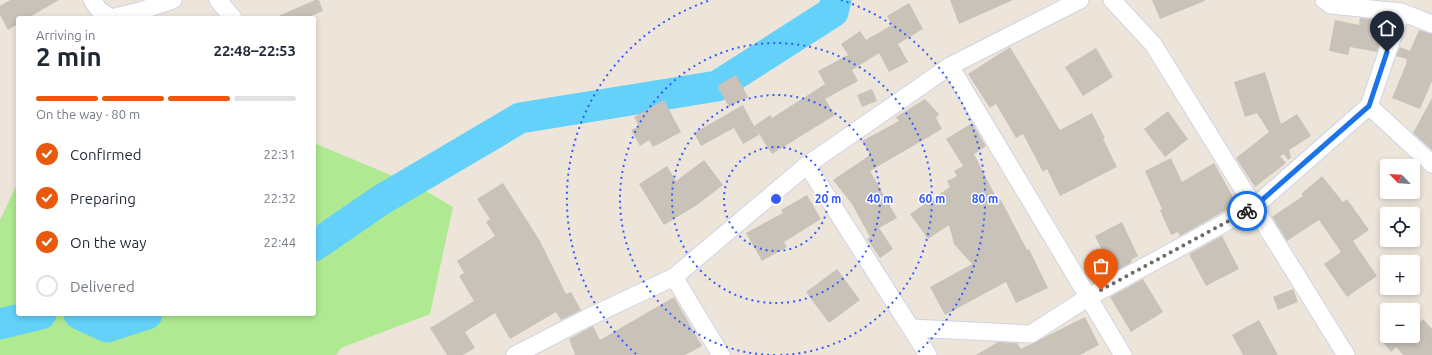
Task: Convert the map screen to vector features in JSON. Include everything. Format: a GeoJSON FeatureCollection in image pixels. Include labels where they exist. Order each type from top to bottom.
{"type":"FeatureCollection","features":[{"type":"Feature","properties":{"kind":"street"},"geometry":{"type":"LineString","coordinates":[[92,0],[99,10],[108,16]]}},
{"type":"Feature","properties":{"kind":"street"},"geometry":{"type":"LineString","coordinates":[[121,16],[140,12],[173,0]]}},
{"type":"Feature","properties":{"kind":"street"},"geometry":{"type":"LineString","coordinates":[[218,0],[231,16]]}},
{"type":"Feature","properties":{"kind":"street"},"geometry":{"type":"LineString","coordinates":[[517,354],[674,277],[807,165],[950,66],[1080,0]]}},
{"type":"Feature","properties":{"kind":"street"},"geometry":{"type":"LineString","coordinates":[[1112,0],[1153,44],[1346,355]]}},
{"type":"Feature","properties":{"kind":"street"},"geometry":{"type":"LineString","coordinates":[[1324,0],[1331,5],[1400,12],[1432,24]]}},
{"type":"Feature","properties":{"kind":"street"},"geometry":{"type":"LineString","coordinates":[[911,328],[1032,334],[1087,298],[1254,207],[1369,106],[1400,12]]}},
{"type":"Feature","properties":{"kind":"street"},"geometry":{"type":"LineString","coordinates":[[950,66],[1122,355]]}},
{"type":"Feature","properties":{"kind":"street"},"geometry":{"type":"LineString","coordinates":[[1369,106],[1432,164]]}},
{"type":"Feature","properties":{"kind":"street"},"geometry":{"type":"LineString","coordinates":[[807,165],[928,355]]}},
{"type":"Feature","properties":{"kind":"street"},"geometry":{"type":"LineString","coordinates":[[674,277],[721,355]]}},
{"type":"Feature","properties":{"kind":"green space"},"geometry":{"type":"Polygon","coordinates":[[[316,144],[417,186],[453,207],[430,314],[341,348],[336,355],[0,355],[0,220],[16,186],[16,316],[316,316],[316,144]]]}},
{"type":"Feature","properties":{"kind":"building"},"geometry":{"type":"Polygon","coordinates":[[[10,0],[59,0],[31,16],[16,16],[16,25],[8,30],[0,15],[0,6],[10,0]]]}},
{"type":"Feature","properties":{"kind":"building"},"geometry":{"type":"Polygon","coordinates":[[[315,0],[319,0],[323,11],[312,16],[279,16],[315,0]]]}},
{"type":"Feature","properties":{"kind":"building"},"geometry":{"type":"Polygon","coordinates":[[[950,0],[1013,0],[959,24],[950,0]]]}},
{"type":"Feature","properties":{"kind":"building"},"geometry":{"type":"Polygon","coordinates":[[[1152,0],[1204,0],[1205,1],[1160,19],[1152,0]]]}},
{"type":"Feature","properties":{"kind":"building"},"geometry":{"type":"Polygon","coordinates":[[[909,3],[923,29],[898,44],[908,62],[889,72],[879,53],[852,70],[858,81],[825,99],[835,115],[772,154],[755,128],[759,135],[743,144],[734,128],[701,146],[694,133],[743,105],[754,126],[770,115],[772,118],[825,84],[818,71],[848,55],[841,44],[860,31],[866,40],[892,25],[887,16],[909,3]]]}},
{"type":"Feature","properties":{"kind":"building"},"geometry":{"type":"Polygon","coordinates":[[[1360,18],[1387,21],[1377,52],[1350,47],[1348,55],[1329,51],[1335,20],[1359,25],[1360,18]]]}},
{"type":"Feature","properties":{"kind":"building"},"geometry":{"type":"Polygon","coordinates":[[[1419,30],[1432,34],[1432,81],[1420,109],[1392,98],[1407,62],[1407,59],[1396,56],[1400,47],[1410,51],[1419,30]]]}},
{"type":"Feature","properties":{"kind":"building"},"geometry":{"type":"Polygon","coordinates":[[[1010,47],[1060,130],[1092,113],[1105,138],[1103,139],[1117,167],[1060,196],[1047,169],[1043,172],[1023,134],[1016,138],[996,104],[990,108],[968,74],[1010,47]]]}},
{"type":"Feature","properties":{"kind":"building"},"geometry":{"type":"Polygon","coordinates":[[[1096,48],[1113,77],[1083,96],[1065,67],[1096,48]]]}},
{"type":"Feature","properties":{"kind":"building"},"geometry":{"type":"Polygon","coordinates":[[[1265,72],[1281,124],[1297,114],[1311,136],[1289,150],[1291,158],[1288,160],[1284,154],[1280,156],[1286,163],[1255,187],[1236,158],[1269,132],[1257,113],[1245,117],[1234,82],[1265,72]]]}},
{"type":"Feature","properties":{"kind":"building"},"geometry":{"type":"Polygon","coordinates":[[[736,75],[748,97],[729,107],[717,86],[736,75]]]}},
{"type":"Feature","properties":{"kind":"building"},"geometry":{"type":"Polygon","coordinates":[[[872,89],[877,101],[862,107],[857,95],[872,89]]]}},
{"type":"Feature","properties":{"kind":"building"},"geometry":{"type":"Polygon","coordinates":[[[1432,98],[1432,150],[1413,133],[1432,98]]]}},
{"type":"Feature","properties":{"kind":"building"},"geometry":{"type":"Polygon","coordinates":[[[925,99],[939,114],[936,118],[942,129],[870,171],[897,218],[879,228],[893,249],[880,258],[867,239],[870,237],[852,204],[833,180],[870,155],[862,141],[899,121],[896,117],[925,99]]]}},
{"type":"Feature","properties":{"kind":"building"},"geometry":{"type":"Polygon","coordinates":[[[664,100],[681,132],[653,147],[649,140],[640,146],[631,130],[639,126],[634,117],[664,100]]]}},
{"type":"Feature","properties":{"kind":"building"},"geometry":{"type":"Polygon","coordinates":[[[1168,111],[1188,139],[1165,157],[1144,129],[1168,111]]]}},
{"type":"Feature","properties":{"kind":"building"},"geometry":{"type":"Polygon","coordinates":[[[972,123],[986,146],[974,154],[998,201],[1001,200],[1027,250],[1029,249],[1048,288],[1016,303],[1006,282],[945,315],[930,287],[972,264],[954,244],[949,225],[928,239],[910,214],[950,187],[947,181],[957,176],[954,171],[963,166],[946,139],[972,123]]]}},
{"type":"Feature","properties":{"kind":"building"},"geometry":{"type":"Polygon","coordinates":[[[1171,158],[1182,182],[1214,163],[1237,204],[1180,236],[1178,232],[1171,235],[1160,210],[1162,209],[1145,171],[1171,158]]]}},
{"type":"Feature","properties":{"kind":"building"},"geometry":{"type":"Polygon","coordinates":[[[704,160],[723,185],[697,205],[664,225],[639,184],[667,166],[676,181],[704,160]]]}},
{"type":"Feature","properties":{"kind":"building"},"geometry":{"type":"Polygon","coordinates":[[[1322,176],[1343,202],[1347,199],[1369,230],[1353,241],[1377,276],[1347,297],[1324,264],[1341,252],[1319,220],[1287,241],[1272,217],[1303,196],[1301,194],[1322,176]]]}},
{"type":"Feature","properties":{"kind":"building"},"geometry":{"type":"Polygon","coordinates":[[[503,183],[540,241],[566,294],[571,292],[581,310],[561,320],[556,312],[510,339],[495,313],[465,332],[475,348],[463,355],[447,355],[430,328],[474,301],[459,276],[464,273],[457,261],[495,236],[486,222],[490,219],[477,199],[503,183]]]}},
{"type":"Feature","properties":{"kind":"building"},"geometry":{"type":"Polygon","coordinates":[[[807,195],[821,219],[784,242],[787,247],[762,261],[746,233],[783,213],[781,210],[807,195]]]}},
{"type":"Feature","properties":{"kind":"building"},"geometry":{"type":"Polygon","coordinates":[[[1122,222],[1138,256],[1131,260],[1132,262],[1113,273],[1095,236],[1122,222]]]}},
{"type":"Feature","properties":{"kind":"building"},"geometry":{"type":"Polygon","coordinates":[[[1222,236],[1239,269],[1206,286],[1189,254],[1222,236]]]}},
{"type":"Feature","properties":{"kind":"building"},"geometry":{"type":"Polygon","coordinates":[[[837,269],[860,300],[829,323],[806,292],[837,269]]]}},
{"type":"Feature","properties":{"kind":"building"},"geometry":{"type":"Polygon","coordinates":[[[1143,279],[1163,312],[1131,332],[1110,297],[1143,279]]]}},
{"type":"Feature","properties":{"kind":"building"},"geometry":{"type":"Polygon","coordinates":[[[1293,289],[1298,302],[1278,310],[1273,297],[1293,289]]]}},
{"type":"Feature","properties":{"kind":"building"},"geometry":{"type":"Polygon","coordinates":[[[674,297],[702,346],[685,355],[574,355],[575,354],[569,339],[593,326],[600,340],[674,297]]]}},
{"type":"Feature","properties":{"kind":"building"},"geometry":{"type":"Polygon","coordinates":[[[1085,317],[1099,345],[1080,355],[976,355],[998,342],[1017,343],[1021,349],[1085,317]]]}},
{"type":"Feature","properties":{"kind":"building"},"geometry":{"type":"Polygon","coordinates":[[[1423,319],[1432,329],[1432,355],[1403,355],[1396,347],[1391,352],[1384,343],[1420,343],[1420,322],[1423,319]]]}},
{"type":"Feature","properties":{"kind":"building"},"geometry":{"type":"Polygon","coordinates":[[[1259,320],[1278,355],[1243,355],[1232,335],[1259,320]]]}},
{"type":"Feature","properties":{"kind":"waterway"},"geometry":{"type":"LineString","coordinates":[[316,245],[381,200],[520,118],[717,86],[833,12],[836,0]]}},
{"type":"Feature","properties":{"kind":"waterway"},"geometry":{"type":"LineString","coordinates":[[0,324],[33,316]]}},
{"type":"Feature","properties":{"kind":"waterway"},"geometry":{"type":"LineString","coordinates":[[83,316],[107,327],[141,316]]}},
{"type":"Feature","properties":{"kind":"way so far"},"geometry":{"type":"LineString","coordinates":[[1101,290],[1247,211]]}},
{"type":"Feature","properties":{"kind":"route"},"geometry":{"type":"LineString","coordinates":[[1247,211],[1254,207],[1369,106],[1387,52]]}}]}
